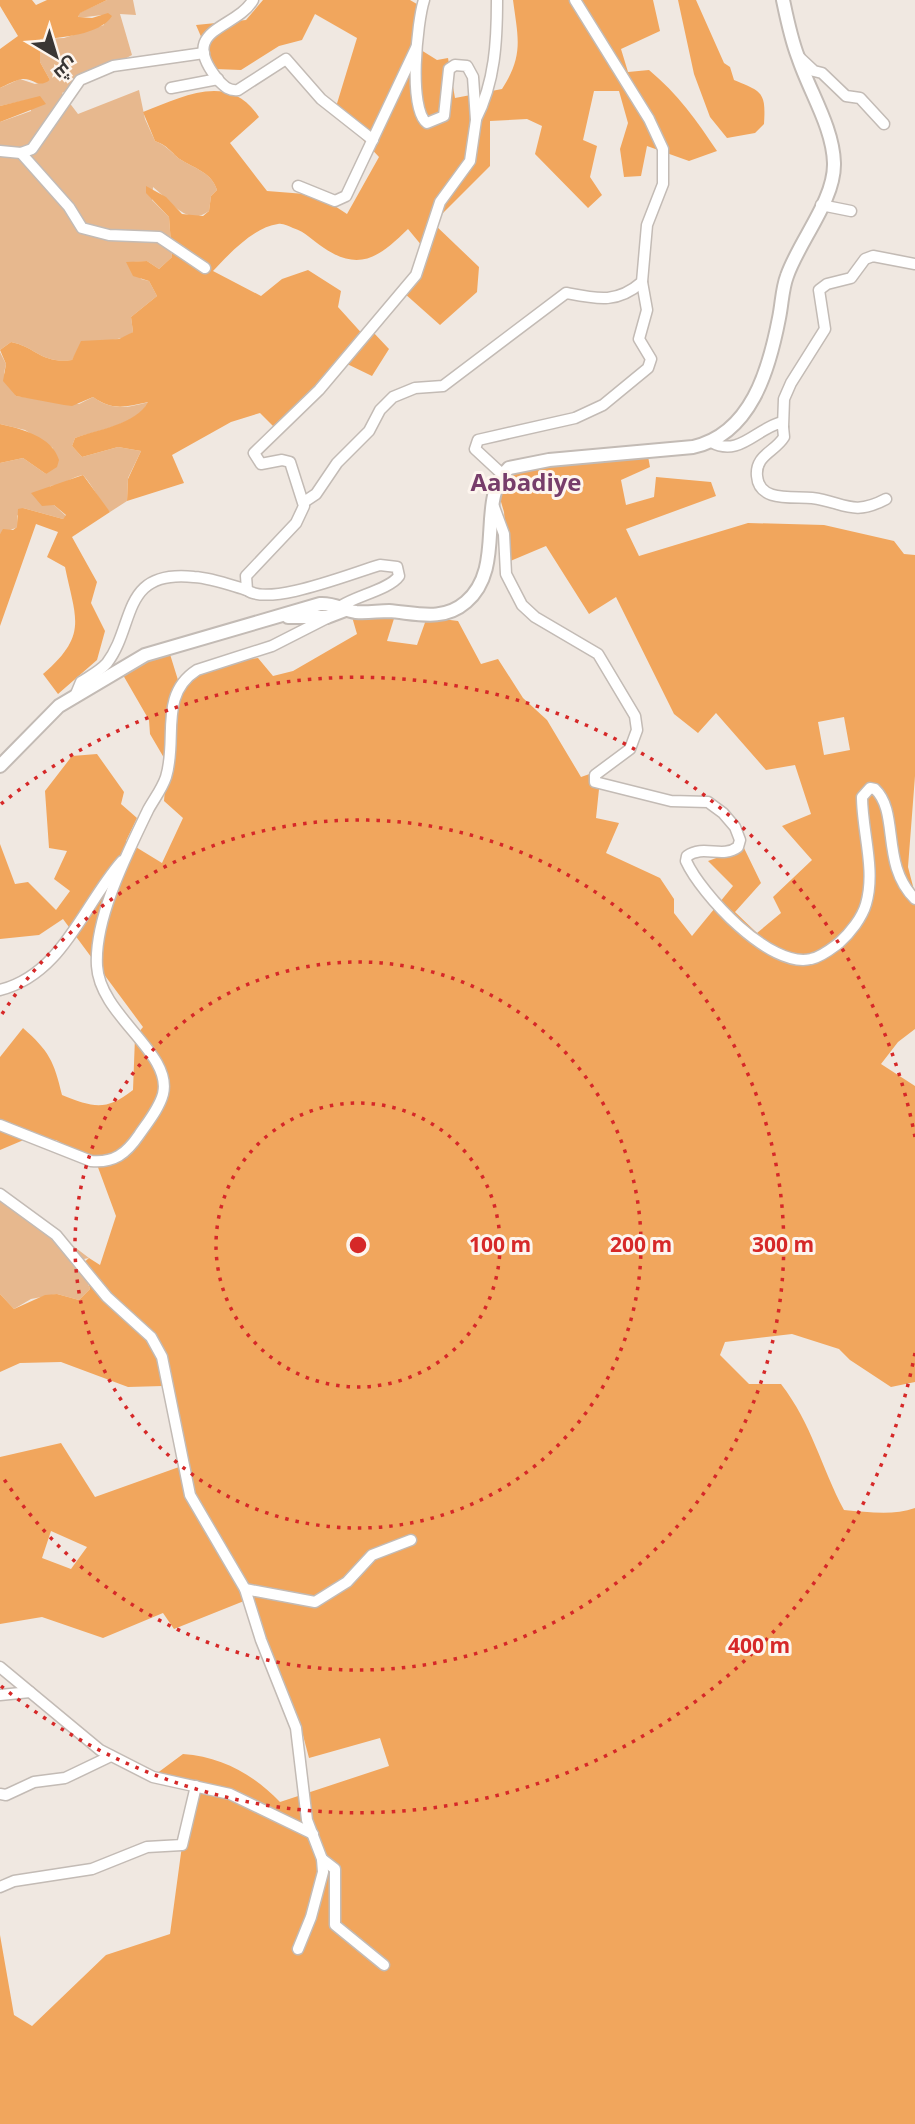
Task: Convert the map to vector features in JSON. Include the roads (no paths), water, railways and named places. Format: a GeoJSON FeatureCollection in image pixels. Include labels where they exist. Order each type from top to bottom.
{"type":"FeatureCollection","features":[{"type":"Feature","properties":{"kind":"main road"},"geometry":{"type":"LineString","coordinates":[[0,766],[33,730],[76,694],[161,648],[281,617],[320,604],[435,615],[452,612],[473,596],[484,573],[495,489],[502,474],[517,465],[693,447],[711,442],[737,424],[760,385],[778,325],[786,277],[832,180],[833,154],[797,55],[783,0]]}},
{"type":"Feature","properties":{"kind":"main road"},"geometry":{"type":"LineString","coordinates":[[281,617],[327,617],[344,607]]}},
{"type":"Feature","properties":{"kind":"street"},"geometry":{"type":"LineString","coordinates":[[253,0],[237,16],[214,28],[206,39],[204,52],[225,88],[238,90],[286,59],[321,99],[373,140]]}},
{"type":"Feature","properties":{"kind":"street"},"geometry":{"type":"LineString","coordinates":[[304,502],[290,462],[282,460],[261,464],[255,458],[255,450],[318,390],[416,275],[440,202],[470,161],[476,120],[471,71],[462,63],[449,69],[444,116],[432,124],[423,120],[418,109],[416,48],[424,0]]}},
{"type":"Feature","properties":{"kind":"street"},"geometry":{"type":"LineString","coordinates":[[476,120],[485,103],[494,63],[497,0]]}},
{"type":"Feature","properties":{"kind":"street"},"geometry":{"type":"LineString","coordinates":[[502,474],[475,449],[478,440],[575,418],[603,405],[648,368],[650,359],[639,339],[647,310],[642,282],[647,225],[663,184],[663,149],[649,118],[575,0]]}},
{"type":"Feature","properties":{"kind":"street"},"geometry":{"type":"LineString","coordinates":[[298,186],[340,200],[350,189],[416,48]]}},
{"type":"Feature","properties":{"kind":"street"},"geometry":{"type":"LineString","coordinates":[[0,151],[21,153],[38,142],[73,86],[80,80],[113,66],[204,52]]}},
{"type":"Feature","properties":{"kind":"street"},"geometry":{"type":"LineString","coordinates":[[797,55],[814,71],[822,73],[846,96],[860,98],[884,124]]}},
{"type":"Feature","properties":{"kind":"street"},"geometry":{"type":"LineString","coordinates":[[171,88],[218,79]]}},
{"type":"Feature","properties":{"kind":"street"},"geometry":{"type":"LineString","coordinates":[[21,153],[69,207],[82,228],[109,235],[159,237],[205,268]]}},
{"type":"Feature","properties":{"kind":"street"},"geometry":{"type":"LineString","coordinates":[[821,205],[851,211]]}},
{"type":"Feature","properties":{"kind":"street"},"geometry":{"type":"LineString","coordinates":[[886,499],[875,505],[853,508],[813,498],[770,495],[761,488],[757,478],[758,466],[763,456],[784,437],[788,391],[825,329],[819,290],[827,284],[850,278],[866,259],[873,256],[915,264]]}},
{"type":"Feature","properties":{"kind":"street"},"geometry":{"type":"LineString","coordinates":[[247,590],[246,576],[296,523],[304,502],[316,494],[337,463],[369,431],[380,410],[393,397],[415,388],[443,386],[566,293],[606,300],[623,296],[642,282]]}},
{"type":"Feature","properties":{"kind":"street"},"geometry":{"type":"LineString","coordinates":[[711,442],[727,449],[757,435],[769,426],[779,424],[783,427]]}},
{"type":"Feature","properties":{"kind":"street"},"geometry":{"type":"LineString","coordinates":[[494,506],[504,534],[506,573],[522,605],[535,617],[598,654],[635,716],[637,730],[630,749],[595,775],[595,782],[671,801],[708,802],[723,813],[738,832],[738,847],[727,853],[697,850],[687,856],[686,861],[697,879],[739,927],[787,958],[810,960],[843,939],[867,902],[869,877],[862,797],[870,788],[875,789],[883,801],[894,866],[915,900]]}},
{"type":"Feature","properties":{"kind":"street"},"geometry":{"type":"LineString","coordinates":[[76,694],[80,682],[106,664],[134,598],[145,587],[162,580],[195,577],[258,595],[280,595],[380,565],[397,566],[399,576],[394,582],[356,596],[344,607]]}},
{"type":"Feature","properties":{"kind":"street"},"geometry":{"type":"LineString","coordinates":[[0,1125],[91,1161],[101,1162],[113,1160],[125,1153],[160,1102],[164,1084],[159,1065],[112,1008],[97,970],[98,943],[127,855],[169,768],[172,704],[181,684],[197,670],[272,646],[327,617]]}},
{"type":"Feature","properties":{"kind":"street"},"geometry":{"type":"LineString","coordinates":[[0,990],[27,978],[59,951],[101,887],[127,855]]}},
{"type":"Feature","properties":{"kind":"street"},"geometry":{"type":"LineString","coordinates":[[0,1194],[56,1235],[107,1297],[157,1345],[166,1373],[190,1495],[245,1589],[261,1640],[296,1728],[307,1820],[322,1859],[323,1872],[311,1917],[298,1949]]}},
{"type":"Feature","properties":{"kind":"street"},"geometry":{"type":"LineString","coordinates":[[245,1589],[315,1602],[347,1582],[372,1555],[411,1540]]}},
{"type":"Feature","properties":{"kind":"street"},"geometry":{"type":"LineString","coordinates":[[0,1667],[100,1751],[153,1777],[230,1794],[313,1835]]}},
{"type":"Feature","properties":{"kind":"street"},"geometry":{"type":"LineString","coordinates":[[0,1695],[30,1692]]}},
{"type":"Feature","properties":{"kind":"street"},"geometry":{"type":"LineString","coordinates":[[0,1794],[6,1795],[34,1782],[65,1778],[111,1756]]}},
{"type":"Feature","properties":{"kind":"street"},"geometry":{"type":"LineString","coordinates":[[0,1887],[14,1881],[92,1869],[147,1847],[182,1845],[196,1786]]}},
{"type":"Feature","properties":{"kind":"street"},"geometry":{"type":"LineString","coordinates":[[322,1859],[335,1869],[335,1925],[384,1965]]}},
{"type":"Feature","properties":{"kind":"district","name":"Aabadiye"},"geometry":{"type":"Point","coordinates":[526,483]}}]}
